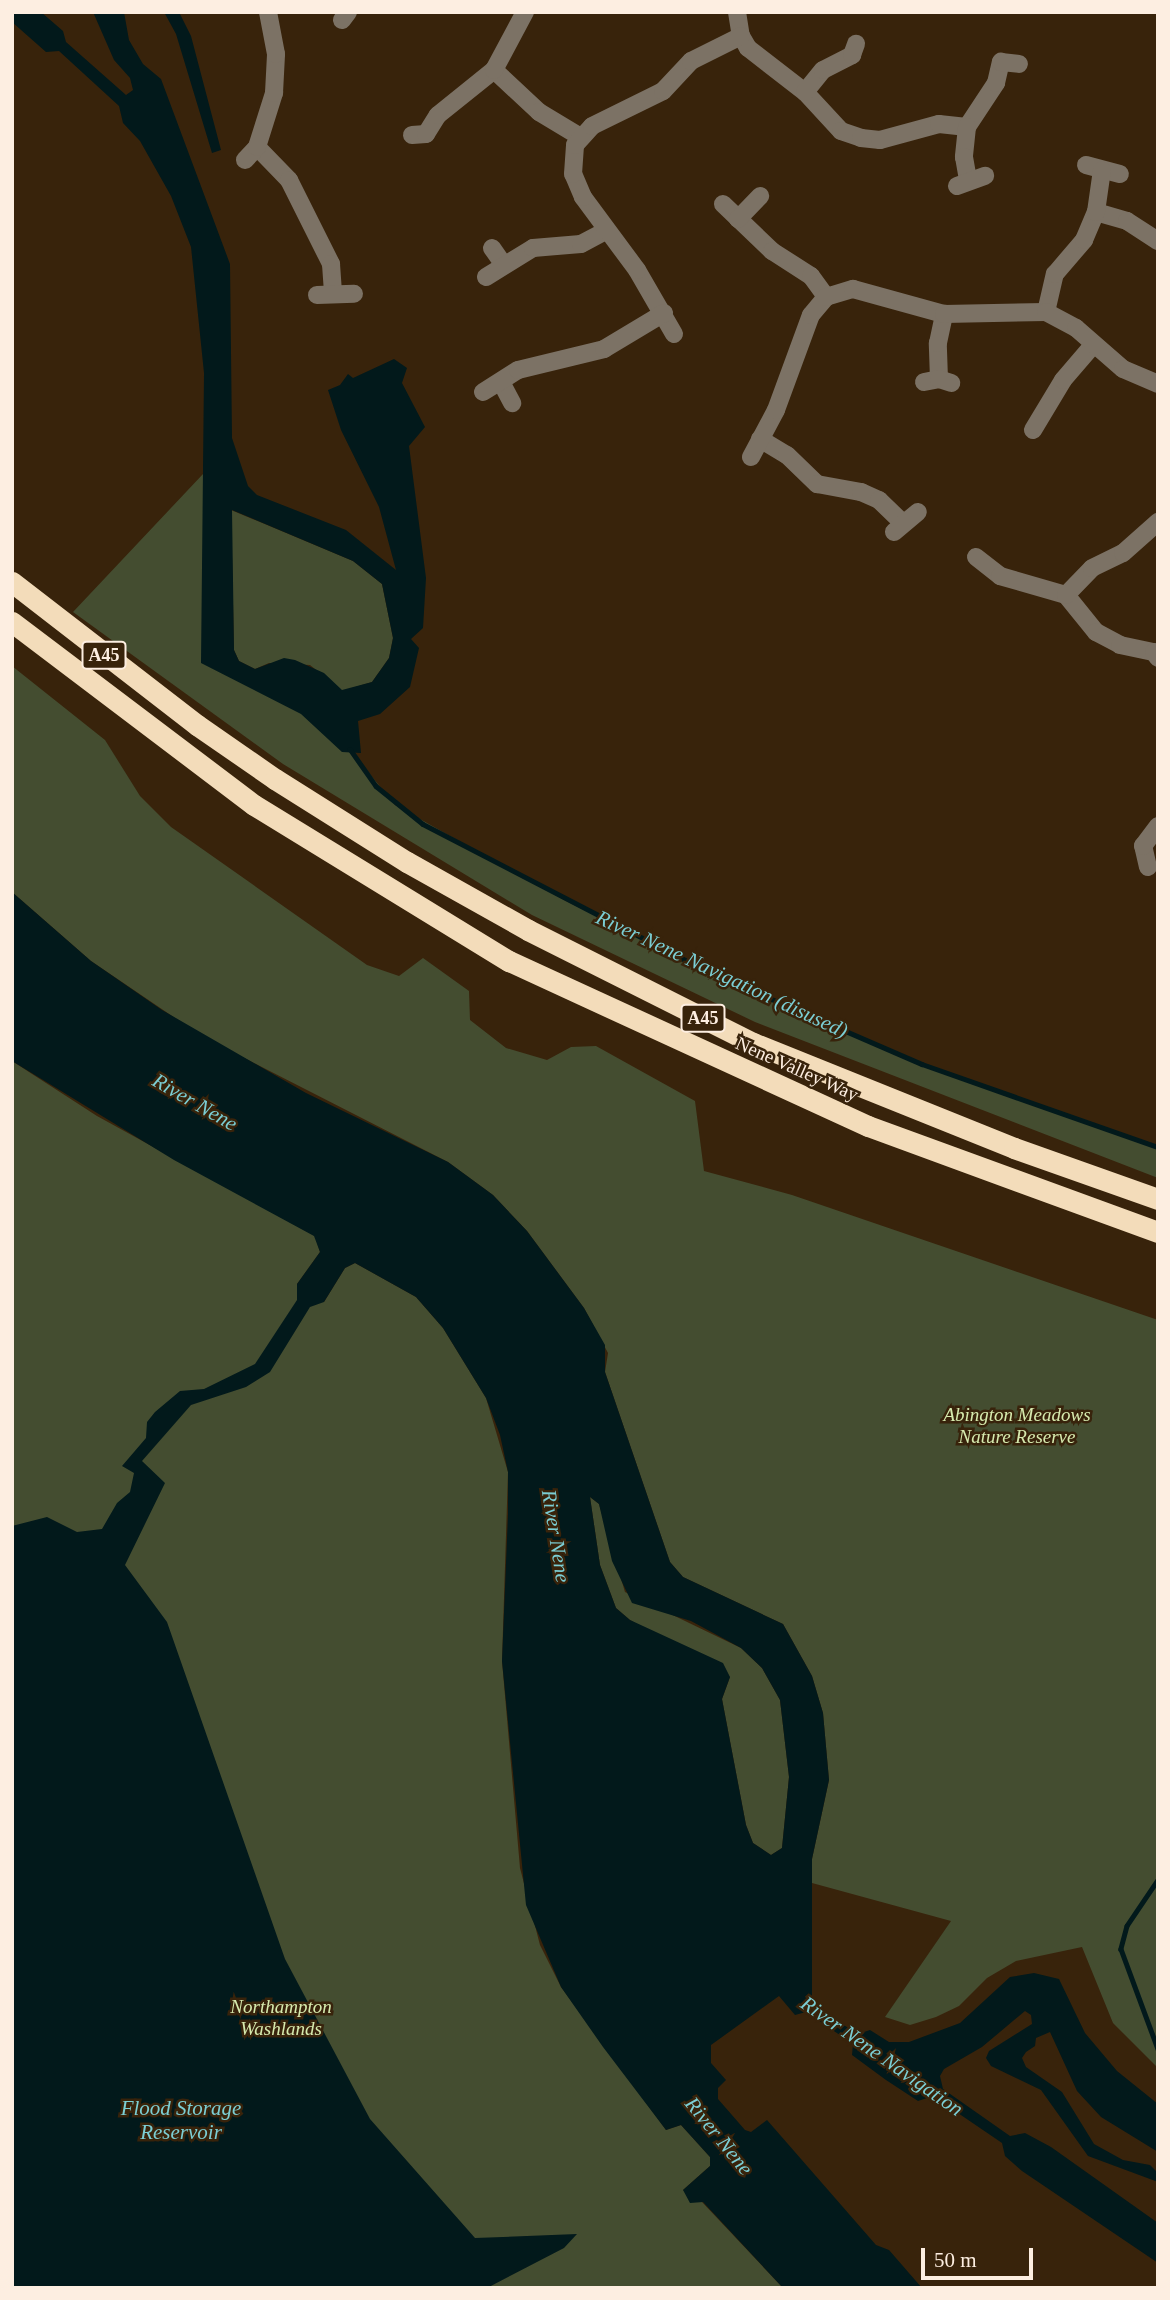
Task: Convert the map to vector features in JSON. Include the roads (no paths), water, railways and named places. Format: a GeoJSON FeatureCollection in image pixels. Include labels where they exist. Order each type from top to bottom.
{"type":"FeatureCollection","features":[{"type":"Feature","properties":{"kind":"highway","name":"Nene Valley Way"},"geometry":{"type":"LineString","coordinates":[[12,582],[197,725],[275,779],[528,930],[753,1043],[1014,1148],[1158,1199]]}},
{"type":"Feature","properties":{"kind":"highway","name":"Nene Valley Way"},"geometry":{"type":"LineString","coordinates":[[12,622],[184,755],[254,805],[383,888],[521,967],[868,1126],[1158,1232]]}},
{"type":"Feature","properties":{"kind":"street"},"geometry":{"type":"LineString","coordinates":[[268,12],[276,54],[274,93],[251,153],[289,180],[331,264],[325,295],[354,294]]}},
{"type":"Feature","properties":{"kind":"street"},"geometry":{"type":"LineString","coordinates":[[412,135],[426,134],[438,115],[494,70],[525,12]]}},
{"type":"Feature","properties":{"kind":"street"},"geometry":{"type":"LineString","coordinates":[[737,12],[741,36],[765,64],[805,92],[841,131],[880,140],[939,124],[967,127]]}},
{"type":"Feature","properties":{"kind":"street"},"geometry":{"type":"LineString","coordinates":[[579,136],[663,91],[691,61],[741,36]]}},
{"type":"Feature","properties":{"kind":"street"},"geometry":{"type":"LineString","coordinates":[[805,92],[823,70],[852,55],[856,44]]}},
{"type":"Feature","properties":{"kind":"street"},"geometry":{"type":"LineString","coordinates":[[970,180],[964,157],[967,127],[996,83],[1001,62],[1019,64]]}},
{"type":"Feature","properties":{"kind":"street"},"geometry":{"type":"LineString","coordinates":[[494,70],[539,112],[579,136]]}},
{"type":"Feature","properties":{"kind":"street"},"geometry":{"type":"LineString","coordinates":[[579,136],[573,174],[606,231],[664,313],[674,334]]}},
{"type":"Feature","properties":{"kind":"street"},"geometry":{"type":"LineString","coordinates":[[1046,312],[1055,274],[1084,240],[1096,212],[1094,167],[1120,174]]}},
{"type":"Feature","properties":{"kind":"street"},"geometry":{"type":"LineString","coordinates":[[738,219],[760,197]]}},
{"type":"Feature","properties":{"kind":"street"},"geometry":{"type":"LineString","coordinates":[[723,204],[772,251],[811,276],[826,297]]}},
{"type":"Feature","properties":{"kind":"street"},"geometry":{"type":"LineString","coordinates":[[1096,212],[1127,221],[1158,241]]}},
{"type":"Feature","properties":{"kind":"street"},"geometry":{"type":"LineString","coordinates":[[486,277],[533,248],[581,244],[606,231]]}},
{"type":"Feature","properties":{"kind":"street"},"geometry":{"type":"LineString","coordinates":[[492,248],[504,265]]}},
{"type":"Feature","properties":{"kind":"street"},"geometry":{"type":"LineString","coordinates":[[751,457],[811,315],[826,297],[853,289],[944,314],[1046,312],[1076,328],[1123,369],[1158,384]]}},
{"type":"Feature","properties":{"kind":"street"},"geometry":{"type":"LineString","coordinates":[[483,391],[518,370],[604,349],[664,313]]}},
{"type":"Feature","properties":{"kind":"street"},"geometry":{"type":"LineString","coordinates":[[938,381],[937,343],[944,314]]}},
{"type":"Feature","properties":{"kind":"street"},"geometry":{"type":"LineString","coordinates":[[1033,430],[1063,380],[1093,345]]}},
{"type":"Feature","properties":{"kind":"street"},"geometry":{"type":"LineString","coordinates":[[501,382],[512,403]]}},
{"type":"Feature","properties":{"kind":"street"},"geometry":{"type":"LineString","coordinates":[[760,439],[787,455],[817,484],[861,492],[879,500],[905,522]]}},
{"type":"Feature","properties":{"kind":"street"},"geometry":{"type":"LineString","coordinates":[[1066,595],[1092,568],[1123,553],[1158,522]]}},
{"type":"Feature","properties":{"kind":"street"},"geometry":{"type":"LineString","coordinates":[[981,570],[1036,589],[1066,595],[1096,632],[1119,645],[1154,652],[1158,659]]}},
{"type":"Feature","properties":{"kind":"street"},"geometry":{"type":"LineString","coordinates":[[1148,867],[1143,846],[1158,826]]}},
{"type":"Feature","properties":{"kind":"water"},"geometry":{"type":"Polygon","coordinates":[[[12,12],[41,12],[63,31],[66,42],[126,95],[133,90],[130,78],[114,60],[93,12],[124,12],[129,40],[143,64],[161,79],[230,264],[232,438],[248,486],[257,495],[346,530],[396,570],[379,507],[341,430],[328,390],[340,385],[348,374],[353,378],[394,359],[407,368],[402,383],[425,427],[409,446],[426,578],[423,628],[411,639],[419,648],[410,687],[380,714],[358,721],[361,753],[342,752],[301,714],[201,663],[204,373],[191,247],[171,196],[140,141],[123,123],[119,106],[59,51],[46,52],[12,22],[12,12]],[[232,510],[234,650],[239,661],[255,669],[284,658],[295,660],[324,673],[342,690],[372,682],[389,658],[393,638],[382,584],[353,561],[232,510]]]}},
{"type":"Feature","properties":{"kind":"water"},"geometry":{"type":"Polygon","coordinates":[[[164,12],[179,12],[191,36],[221,150],[212,153],[176,34],[164,12]]]}},
{"type":"Feature","properties":{"kind":"water"},"geometry":{"type":"Polygon","coordinates":[[[12,892],[91,961],[162,1010],[306,1093],[448,1162],[493,1195],[527,1231],[584,1308],[605,1345],[605,1372],[670,1562],[683,1577],[783,1624],[812,1676],[823,1713],[829,1780],[812,1859],[812,2005],[858,2034],[870,2030],[889,2042],[909,2042],[960,2023],[1010,1977],[1034,1973],[1059,1979],[1085,2033],[1117,2071],[1158,2104],[1158,2152],[1101,2117],[1077,2091],[1050,2032],[1036,2038],[1035,2046],[1026,2052],[1022,2058],[1026,2067],[1062,2092],[1094,2144],[1123,2160],[1150,2165],[1158,2173],[1158,2182],[1088,2156],[1041,2090],[991,2066],[986,2058],[989,2051],[1032,2024],[1031,2015],[1025,2011],[982,2047],[944,2069],[940,2076],[943,2089],[1010,2136],[1025,2133],[1051,2147],[1158,2223],[1158,2263],[1022,2171],[1005,2156],[1002,2143],[933,2096],[918,2101],[886,2080],[852,2055],[853,2044],[806,2012],[795,2015],[779,1996],[711,2045],[711,2063],[726,2080],[718,2088],[718,2099],[745,2130],[751,2132],[767,2120],[876,2245],[889,2250],[922,2288],[783,2288],[703,2202],[690,2203],[683,2190],[710,2166],[710,2157],[681,2125],[666,2130],[603,2047],[561,1987],[526,1905],[502,1661],[508,1472],[500,1435],[486,1398],[443,1328],[416,1297],[355,1263],[345,1268],[324,1302],[310,1307],[270,1372],[246,1387],[191,1405],[142,1461],[165,1483],[125,1565],[167,1622],[285,1959],[370,2119],[475,2238],[577,2234],[564,2248],[487,2288],[12,2288],[12,1526],[47,1517],[77,1532],[102,1529],[117,1503],[130,1492],[134,1473],[122,1466],[146,1438],[147,1422],[180,1391],[204,1389],[255,1364],[297,1300],[297,1284],[320,1252],[314,1236],[174,1160],[12,1061],[12,892]],[[590,1497],[600,1565],[616,1608],[630,1620],[723,1663],[730,1677],[722,1699],[746,1825],[753,1843],[771,1855],[782,1848],[789,1777],[780,1700],[762,1668],[741,1648],[691,1621],[632,1603],[612,1561],[599,1504],[590,1497]]]}},
{"type":"Feature","properties":{"kind":"waterway","name":"River Nene Navigation (disused)"},"geometry":{"type":"LineString","coordinates":[[350,749],[376,786],[423,824],[707,971],[922,1064],[1158,1147]]}},
{"type":"Feature","properties":{"kind":"waterway","name":"River Nene Navigation (disused)"},"geometry":{"type":"LineString","coordinates":[[1158,1880],[1127,1926],[1121,1949],[1158,2049]]}},
{"type":"Feature","properties":{"kind":"water label","name":"River Nene"},"geometry":{"type":"Point","coordinates":[195,1102]}},
{"type":"Feature","properties":{"kind":"water label","name":"River Nene"},"geometry":{"type":"Point","coordinates":[556,1536]}},
{"type":"Feature","properties":{"kind":"water label","name":"River Nene Navigation"},"geometry":{"type":"Point","coordinates":[882,2056]}},
{"type":"Feature","properties":{"kind":"water label","name":"Flood Storage Reservoir"},"geometry":{"type":"Point","coordinates":[181,2120]}},
{"type":"Feature","properties":{"kind":"water label","name":"River Nene"},"geometry":{"type":"Point","coordinates":[719,2136]}},
{"type":"Feature","properties":{"kind":"park label","name":"Abington Meadows Nature Reserve"},"geometry":{"type":"Point","coordinates":[1017,1426]}},
{"type":"Feature","properties":{"kind":"park label","name":"Northampton Washlands"},"geometry":{"type":"Point","coordinates":[281,2018]}}]}
